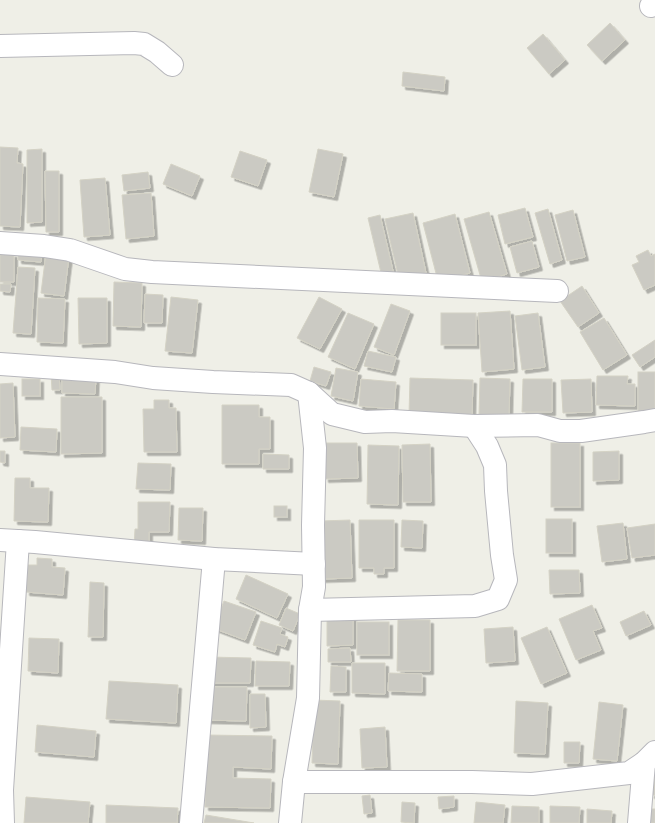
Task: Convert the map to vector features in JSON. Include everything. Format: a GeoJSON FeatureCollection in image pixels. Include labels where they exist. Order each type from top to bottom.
{"type":"FeatureCollection","features":[{"type":"Feature","properties":{"kind":"street"},"geometry":{"type":"LineString","coordinates":[[0,46],[144,44],[157,52],[172,66]]}},
{"type":"Feature","properties":{"kind":"street"},"geometry":{"type":"LineString","coordinates":[[0,243],[44,246],[70,250],[124,269],[152,272],[557,291]]}},
{"type":"Feature","properties":{"kind":"street"},"geometry":{"type":"LineString","coordinates":[[0,364],[115,372],[153,378],[291,385],[309,393],[332,414],[365,422],[392,421],[474,426],[538,425],[560,431],[581,431],[655,420]]}},
{"type":"Feature","properties":{"kind":"street"},"geometry":{"type":"LineString","coordinates":[[290,823],[294,782],[308,698],[310,610],[314,587],[313,525],[315,448],[309,393]]}},
{"type":"Feature","properties":{"kind":"street"},"geometry":{"type":"LineString","coordinates":[[310,610],[475,606],[498,599],[506,580],[502,555],[495,465],[487,446],[474,426]]}},
{"type":"Feature","properties":{"kind":"street"},"geometry":{"type":"LineString","coordinates":[[4,823],[2,790],[9,540],[214,559],[314,564]]}},
{"type":"Feature","properties":{"kind":"street"},"geometry":{"type":"LineString","coordinates":[[191,823],[214,559]]}},
{"type":"Feature","properties":{"kind":"street"},"geometry":{"type":"LineString","coordinates":[[294,782],[472,782],[532,784],[629,772],[650,757]]}},
{"type":"Feature","properties":{"kind":"street"},"geometry":{"type":"LineString","coordinates":[[638,823],[650,757]]}},
{"type":"Feature","properties":{"kind":"building"},"geometry":{"type":"Polygon","coordinates":[[[610,23],[625,40],[602,61],[587,45],[610,23]]]}},
{"type":"Feature","properties":{"kind":"building"},"geometry":{"type":"Polygon","coordinates":[[[543,34],[565,60],[549,74],[527,48],[543,34]]]}},
{"type":"Feature","properties":{"kind":"building"},"geometry":{"type":"Polygon","coordinates":[[[403,72],[445,77],[444,91],[402,86],[403,72]]]}},
{"type":"Feature","properties":{"kind":"building"},"geometry":{"type":"Polygon","coordinates":[[[0,147],[18,148],[17,163],[23,164],[20,227],[0,226],[0,147]]]}},
{"type":"Feature","properties":{"kind":"building"},"geometry":{"type":"Polygon","coordinates":[[[42,149],[42,222],[27,223],[27,150],[42,149]]]}},
{"type":"Feature","properties":{"kind":"building"},"geometry":{"type":"Polygon","coordinates":[[[318,149],[343,154],[334,197],[309,192],[318,149]]]}},
{"type":"Feature","properties":{"kind":"building"},"geometry":{"type":"Polygon","coordinates":[[[240,151],[267,160],[258,186],[231,177],[240,151]]]}},
{"type":"Feature","properties":{"kind":"building"},"geometry":{"type":"Polygon","coordinates":[[[171,164],[200,176],[192,196],[163,184],[171,164]]]}},
{"type":"Feature","properties":{"kind":"building"},"geometry":{"type":"Polygon","coordinates":[[[45,171],[59,171],[59,232],[46,232],[45,171]]]}},
{"type":"Feature","properties":{"kind":"building"},"geometry":{"type":"Polygon","coordinates":[[[148,172],[150,188],[124,191],[122,175],[148,172]]]}},
{"type":"Feature","properties":{"kind":"building"},"geometry":{"type":"Polygon","coordinates":[[[105,178],[110,235],[84,237],[80,180],[105,178]]]}},
{"type":"Feature","properties":{"kind":"building"},"geometry":{"type":"Polygon","coordinates":[[[151,193],[154,236],[126,239],[122,195],[151,193]]]}},
{"type":"Feature","properties":{"kind":"building"},"geometry":{"type":"Polygon","coordinates":[[[525,208],[533,237],[505,244],[498,215],[525,208]]]}},
{"type":"Feature","properties":{"kind":"building"},"geometry":{"type":"Polygon","coordinates":[[[548,209],[562,260],[550,264],[535,213],[548,209]]]}},
{"type":"Feature","properties":{"kind":"building"},"geometry":{"type":"Polygon","coordinates":[[[573,210],[585,257],[567,261],[555,215],[573,210]]]}},
{"type":"Feature","properties":{"kind":"building"},"geometry":{"type":"Polygon","coordinates":[[[489,212],[507,274],[482,282],[464,219],[489,212]]]}},
{"type":"Feature","properties":{"kind":"building"},"geometry":{"type":"Polygon","coordinates":[[[413,213],[426,273],[399,279],[385,219],[413,213]]]}},
{"type":"Feature","properties":{"kind":"building"},"geometry":{"type":"Polygon","coordinates":[[[455,214],[470,273],[438,281],[423,223],[455,214]]]}},
{"type":"Feature","properties":{"kind":"building"},"geometry":{"type":"Polygon","coordinates":[[[380,215],[394,275],[382,277],[368,218],[380,215]]]}},
{"type":"Feature","properties":{"kind":"building"},"geometry":{"type":"Polygon","coordinates":[[[532,241],[539,267],[517,273],[510,247],[532,241]]]}},
{"type":"Feature","properties":{"kind":"building"},"geometry":{"type":"Polygon","coordinates":[[[18,248],[42,250],[41,262],[18,260],[18,248]]]}},
{"type":"Feature","properties":{"kind":"building"},"geometry":{"type":"Polygon","coordinates":[[[648,250],[651,256],[655,254],[655,285],[644,290],[632,265],[639,262],[636,256],[648,250]]]}},
{"type":"Feature","properties":{"kind":"building"},"geometry":{"type":"Polygon","coordinates":[[[0,253],[14,254],[14,282],[0,282],[0,253]]]}},
{"type":"Feature","properties":{"kind":"building"},"geometry":{"type":"Polygon","coordinates":[[[46,253],[69,256],[64,296],[41,293],[46,253]]]}},
{"type":"Feature","properties":{"kind":"building"},"geometry":{"type":"Polygon","coordinates":[[[18,267],[35,268],[31,334],[13,333],[18,267]]]}},
{"type":"Feature","properties":{"kind":"building"},"geometry":{"type":"Polygon","coordinates":[[[114,282],[142,283],[141,327],[113,326],[114,282]]]}},
{"type":"Feature","properties":{"kind":"building"},"geometry":{"type":"Polygon","coordinates":[[[0,284],[11,284],[10,292],[0,291],[0,284]]]}},
{"type":"Feature","properties":{"kind":"building"},"geometry":{"type":"Polygon","coordinates":[[[582,286],[599,313],[578,327],[560,301],[582,286]]]}},
{"type":"Feature","properties":{"kind":"building"},"geometry":{"type":"Polygon","coordinates":[[[145,294],[163,295],[162,323],[144,323],[145,294]]]}},
{"type":"Feature","properties":{"kind":"building"},"geometry":{"type":"Polygon","coordinates":[[[171,297],[198,300],[192,353],[165,351],[171,297]]]}},
{"type":"Feature","properties":{"kind":"building"},"geometry":{"type":"Polygon","coordinates":[[[319,297],[342,309],[320,349],[297,338],[319,297]]]}},
{"type":"Feature","properties":{"kind":"building"},"geometry":{"type":"Polygon","coordinates":[[[38,298],[65,299],[63,343],[37,342],[38,298]]]}},
{"type":"Feature","properties":{"kind":"building"},"geometry":{"type":"Polygon","coordinates":[[[78,298],[107,298],[107,343],[79,344],[78,298]]]}},
{"type":"Feature","properties":{"kind":"building"},"geometry":{"type":"Polygon","coordinates":[[[391,304],[410,311],[394,355],[374,347],[391,304]]]}},
{"type":"Feature","properties":{"kind":"building"},"geometry":{"type":"Polygon","coordinates":[[[510,311],[514,369],[482,372],[478,313],[510,311]]]}},
{"type":"Feature","properties":{"kind":"building"},"geometry":{"type":"Polygon","coordinates":[[[348,313],[374,324],[355,369],[328,357],[348,313]]]}},
{"type":"Feature","properties":{"kind":"building"},"geometry":{"type":"Polygon","coordinates":[[[441,313],[476,313],[476,345],[441,345],[441,313]]]}},
{"type":"Feature","properties":{"kind":"building"},"geometry":{"type":"Polygon","coordinates":[[[538,313],[545,367],[522,370],[515,316],[538,313]]]}},
{"type":"Feature","properties":{"kind":"building"},"geometry":{"type":"Polygon","coordinates":[[[604,318],[627,355],[603,370],[580,332],[604,318]]]}},
{"type":"Feature","properties":{"kind":"building"},"geometry":{"type":"Polygon","coordinates":[[[655,340],[655,357],[640,367],[632,355],[655,340]]]}},
{"type":"Feature","properties":{"kind":"building"},"geometry":{"type":"Polygon","coordinates":[[[368,351],[396,357],[392,372],[364,366],[368,351]]]}},
{"type":"Feature","properties":{"kind":"building"},"geometry":{"type":"Polygon","coordinates":[[[314,367],[331,372],[326,386],[310,381],[314,367]]]}},
{"type":"Feature","properties":{"kind":"building"},"geometry":{"type":"Polygon","coordinates":[[[336,368],[358,372],[353,401],[331,396],[336,368]]]}},
{"type":"Feature","properties":{"kind":"building"},"geometry":{"type":"Polygon","coordinates":[[[638,372],[655,372],[655,412],[638,412],[638,372]]]}},
{"type":"Feature","properties":{"kind":"building"},"geometry":{"type":"Polygon","coordinates":[[[51,374],[59,374],[60,390],[52,390],[51,374]]]}},
{"type":"Feature","properties":{"kind":"building"},"geometry":{"type":"Polygon","coordinates":[[[62,376],[96,377],[95,394],[62,393],[62,376]]]}},
{"type":"Feature","properties":{"kind":"building"},"geometry":{"type":"Polygon","coordinates":[[[597,376],[628,376],[627,384],[635,384],[635,406],[596,405],[597,376]]]}},
{"type":"Feature","properties":{"kind":"building"},"geometry":{"type":"Polygon","coordinates":[[[410,378],[473,380],[472,415],[409,414],[410,378]]]}},
{"type":"Feature","properties":{"kind":"building"},"geometry":{"type":"Polygon","coordinates":[[[480,378],[510,379],[509,415],[479,415],[480,378]]]}},
{"type":"Feature","properties":{"kind":"building"},"geometry":{"type":"Polygon","coordinates":[[[22,379],[40,379],[40,396],[22,396],[22,379]]]}},
{"type":"Feature","properties":{"kind":"building"},"geometry":{"type":"Polygon","coordinates":[[[361,379],[396,382],[394,409],[359,406],[361,379]]]}},
{"type":"Feature","properties":{"kind":"building"},"geometry":{"type":"Polygon","coordinates":[[[523,379],[552,379],[552,412],[522,412],[523,379]]]}},
{"type":"Feature","properties":{"kind":"building"},"geometry":{"type":"Polygon","coordinates":[[[591,379],[592,412],[563,413],[561,380],[591,379]]]}},
{"type":"Feature","properties":{"kind":"building"},"geometry":{"type":"Polygon","coordinates":[[[13,383],[15,437],[0,438],[0,384],[13,383]]]}},
{"type":"Feature","properties":{"kind":"building"},"geometry":{"type":"Polygon","coordinates":[[[61,397],[102,397],[102,453],[61,454],[61,397]]]}},
{"type":"Feature","properties":{"kind":"building"},"geometry":{"type":"Polygon","coordinates":[[[154,400],[169,400],[169,408],[176,408],[177,452],[144,452],[143,409],[154,409],[154,400]]]}},
{"type":"Feature","properties":{"kind":"building"},"geometry":{"type":"Polygon","coordinates":[[[222,405],[259,405],[259,417],[270,417],[270,449],[259,449],[259,464],[222,464],[222,405]]]}},
{"type":"Feature","properties":{"kind":"building"},"geometry":{"type":"Polygon","coordinates":[[[21,427],[57,429],[56,452],[20,450],[21,427]]]}},
{"type":"Feature","properties":{"kind":"building"},"geometry":{"type":"Polygon","coordinates":[[[324,443],[357,443],[358,478],[325,479],[324,443]]]}},
{"type":"Feature","properties":{"kind":"building"},"geometry":{"type":"Polygon","coordinates":[[[551,443],[580,443],[580,507],[551,507],[551,443]]]}},
{"type":"Feature","properties":{"kind":"building"},"geometry":{"type":"Polygon","coordinates":[[[430,444],[431,502],[403,502],[402,445],[430,444]]]}},
{"type":"Feature","properties":{"kind":"building"},"geometry":{"type":"Polygon","coordinates":[[[368,445],[399,446],[398,505],[367,504],[368,445]]]}},
{"type":"Feature","properties":{"kind":"building"},"geometry":{"type":"Polygon","coordinates":[[[0,451],[5,451],[5,463],[0,462],[0,451]]]}},
{"type":"Feature","properties":{"kind":"building"},"geometry":{"type":"Polygon","coordinates":[[[619,451],[619,480],[593,481],[593,452],[619,451]]]}},
{"type":"Feature","properties":{"kind":"building"},"geometry":{"type":"Polygon","coordinates":[[[263,454],[289,455],[289,469],[263,469],[263,454]]]}},
{"type":"Feature","properties":{"kind":"building"},"geometry":{"type":"Polygon","coordinates":[[[138,463],[171,464],[170,490],[136,489],[138,463]]]}},
{"type":"Feature","properties":{"kind":"building"},"geometry":{"type":"Polygon","coordinates":[[[15,478],[30,478],[30,488],[49,488],[48,522],[14,521],[15,478]]]}},
{"type":"Feature","properties":{"kind":"building"},"geometry":{"type":"Polygon","coordinates":[[[138,502],[170,502],[169,532],[149,532],[149,547],[134,547],[135,529],[138,529],[138,502]]]}},
{"type":"Feature","properties":{"kind":"building"},"geometry":{"type":"Polygon","coordinates":[[[274,506],[287,506],[287,517],[274,517],[274,506]]]}},
{"type":"Feature","properties":{"kind":"building"},"geometry":{"type":"Polygon","coordinates":[[[179,508],[203,508],[202,541],[178,540],[179,508]]]}},
{"type":"Feature","properties":{"kind":"building"},"geometry":{"type":"Polygon","coordinates":[[[546,519],[572,519],[572,553],[546,553],[546,519]]]}},
{"type":"Feature","properties":{"kind":"building"},"geometry":{"type":"Polygon","coordinates":[[[350,520],[352,578],[322,579],[320,521],[350,520]]]}},
{"type":"Feature","properties":{"kind":"building"},"geometry":{"type":"Polygon","coordinates":[[[359,520],[394,520],[394,568],[384,568],[384,574],[374,574],[374,568],[359,568],[359,520]]]}},
{"type":"Feature","properties":{"kind":"building"},"geometry":{"type":"Polygon","coordinates":[[[402,520],[423,521],[422,548],[401,547],[402,520]]]}},
{"type":"Feature","properties":{"kind":"building"},"geometry":{"type":"Polygon","coordinates":[[[623,523],[627,559],[602,562],[597,526],[623,523]]]}},
{"type":"Feature","properties":{"kind":"building"},"geometry":{"type":"Polygon","coordinates":[[[655,524],[655,555],[632,558],[627,528],[655,524]]]}},
{"type":"Feature","properties":{"kind":"building"},"geometry":{"type":"Polygon","coordinates":[[[37,558],[52,559],[52,567],[65,568],[63,595],[26,592],[28,565],[37,565],[37,558]]]}},
{"type":"Feature","properties":{"kind":"building"},"geometry":{"type":"Polygon","coordinates":[[[549,570],[579,570],[580,593],[550,594],[549,570]]]}},
{"type":"Feature","properties":{"kind":"building"},"geometry":{"type":"Polygon","coordinates":[[[246,575],[288,594],[277,618],[236,599],[246,575]]]}},
{"type":"Feature","properties":{"kind":"building"},"geometry":{"type":"Polygon","coordinates":[[[90,582],[104,583],[103,637],[88,637],[90,582]]]}},
{"type":"Feature","properties":{"kind":"building"},"geometry":{"type":"Polygon","coordinates":[[[224,601],[256,612],[245,640],[213,628],[224,601]]]}},
{"type":"Feature","properties":{"kind":"building"},"geometry":{"type":"Polygon","coordinates":[[[592,605],[602,628],[593,631],[601,650],[576,660],[559,619],[592,605]]]}},
{"type":"Feature","properties":{"kind":"building"},"geometry":{"type":"Polygon","coordinates":[[[286,608],[300,614],[293,631],[279,625],[286,608]]]}},
{"type":"Feature","properties":{"kind":"building"},"geometry":{"type":"Polygon","coordinates":[[[644,611],[651,625],[626,636],[620,622],[644,611]]]}},
{"type":"Feature","properties":{"kind":"building"},"geometry":{"type":"Polygon","coordinates":[[[353,617],[353,645],[327,646],[327,618],[353,617]]]}},
{"type":"Feature","properties":{"kind":"building"},"geometry":{"type":"Polygon","coordinates":[[[398,620],[430,620],[430,671],[397,671],[398,620]]]}},
{"type":"Feature","properties":{"kind":"building"},"geometry":{"type":"Polygon","coordinates":[[[261,621],[282,628],[280,634],[288,637],[285,647],[277,644],[275,652],[253,645],[261,621]]]}},
{"type":"Feature","properties":{"kind":"building"},"geometry":{"type":"Polygon","coordinates":[[[357,622],[389,622],[389,655],[357,655],[357,622]]]}},
{"type":"Feature","properties":{"kind":"building"},"geometry":{"type":"Polygon","coordinates":[[[513,627],[515,661],[486,663],[484,629],[513,627]]]}},
{"type":"Feature","properties":{"kind":"building"},"geometry":{"type":"Polygon","coordinates":[[[547,627],[567,673],[541,684],[521,638],[547,627]]]}},
{"type":"Feature","properties":{"kind":"building"},"geometry":{"type":"Polygon","coordinates":[[[29,638],[59,639],[58,673],[28,671],[29,638]]]}},
{"type":"Feature","properties":{"kind":"building"},"geometry":{"type":"Polygon","coordinates":[[[350,648],[351,662],[328,662],[328,649],[350,648]]]}},
{"type":"Feature","properties":{"kind":"building"},"geometry":{"type":"Polygon","coordinates":[[[210,657],[251,658],[250,683],[209,683],[210,657]]]}},
{"type":"Feature","properties":{"kind":"building"},"geometry":{"type":"Polygon","coordinates":[[[256,661],[290,662],[289,686],[255,686],[256,661]]]}},
{"type":"Feature","properties":{"kind":"building"},"geometry":{"type":"Polygon","coordinates":[[[352,663],[385,663],[385,694],[352,693],[352,663]]]}},
{"type":"Feature","properties":{"kind":"building"},"geometry":{"type":"Polygon","coordinates":[[[331,666],[346,667],[346,692],[330,692],[331,666]]]}},
{"type":"Feature","properties":{"kind":"building"},"geometry":{"type":"Polygon","coordinates":[[[389,673],[422,674],[422,692],[388,691],[389,673]]]}},
{"type":"Feature","properties":{"kind":"building"},"geometry":{"type":"Polygon","coordinates":[[[109,681],[178,685],[176,723],[106,719],[109,681]]]}},
{"type":"Feature","properties":{"kind":"building"},"geometry":{"type":"Polygon","coordinates":[[[207,687],[247,687],[246,721],[206,720],[207,687]]]}},
{"type":"Feature","properties":{"kind":"building"},"geometry":{"type":"Polygon","coordinates":[[[250,694],[265,694],[266,727],[250,728],[250,694]]]}},
{"type":"Feature","properties":{"kind":"building"},"geometry":{"type":"Polygon","coordinates":[[[314,700],[340,701],[338,764],[312,763],[314,700]]]}},
{"type":"Feature","properties":{"kind":"building"},"geometry":{"type":"Polygon","coordinates":[[[516,701],[548,703],[545,754],[514,753],[516,701]]]}},
{"type":"Feature","properties":{"kind":"building"},"geometry":{"type":"Polygon","coordinates":[[[599,702],[623,705],[617,761],[593,759],[599,702]]]}},
{"type":"Feature","properties":{"kind":"building"},"geometry":{"type":"Polygon","coordinates":[[[37,725],[96,731],[94,757],[35,752],[37,725]]]}},
{"type":"Feature","properties":{"kind":"building"},"geometry":{"type":"Polygon","coordinates":[[[385,727],[387,767],[362,768],[360,729],[385,727]]]}},
{"type":"Feature","properties":{"kind":"building"},"geometry":{"type":"Polygon","coordinates":[[[207,735],[272,736],[271,769],[233,767],[233,778],[271,779],[270,808],[205,807],[207,735]]]}},
{"type":"Feature","properties":{"kind":"building"},"geometry":{"type":"Polygon","coordinates":[[[564,742],[580,742],[579,763],[564,763],[564,742]]]}},
{"type":"Feature","properties":{"kind":"building"},"geometry":{"type":"Polygon","coordinates":[[[655,764],[655,795],[651,795],[655,764]]]}},
{"type":"Feature","properties":{"kind":"building"},"geometry":{"type":"Polygon","coordinates":[[[370,795],[372,813],[364,814],[362,796],[370,795]]]}},
{"type":"Feature","properties":{"kind":"building"},"geometry":{"type":"Polygon","coordinates":[[[454,796],[454,807],[439,809],[438,797],[454,796]]]}},
{"type":"Feature","properties":{"kind":"building"},"geometry":{"type":"Polygon","coordinates":[[[26,797],[90,802],[88,823],[24,823],[26,797]]]}},
{"type":"Feature","properties":{"kind":"building"},"geometry":{"type":"Polygon","coordinates":[[[402,802],[415,803],[414,823],[401,822],[402,802]]]}},
{"type":"Feature","properties":{"kind":"building"},"geometry":{"type":"Polygon","coordinates":[[[476,802],[505,805],[503,823],[474,823],[476,802]]]}},
{"type":"Feature","properties":{"kind":"building"},"geometry":{"type":"Polygon","coordinates":[[[106,805],[178,808],[177,823],[106,823],[106,805]]]}},
{"type":"Feature","properties":{"kind":"building"},"geometry":{"type":"Polygon","coordinates":[[[512,806],[539,807],[539,823],[511,823],[512,806]]]}},
{"type":"Feature","properties":{"kind":"building"},"geometry":{"type":"Polygon","coordinates":[[[550,806],[580,807],[579,823],[550,823],[550,806]]]}},
{"type":"Feature","properties":{"kind":"building"},"geometry":{"type":"Polygon","coordinates":[[[587,809],[612,811],[611,823],[587,823],[587,809]]]}},
{"type":"Feature","properties":{"kind":"building"},"geometry":{"type":"Polygon","coordinates":[[[648,809],[655,809],[655,823],[649,823],[648,809]]]}},
{"type":"Feature","properties":{"kind":"building"},"geometry":{"type":"Polygon","coordinates":[[[206,815],[254,823],[204,823],[206,815]]]}}]}
